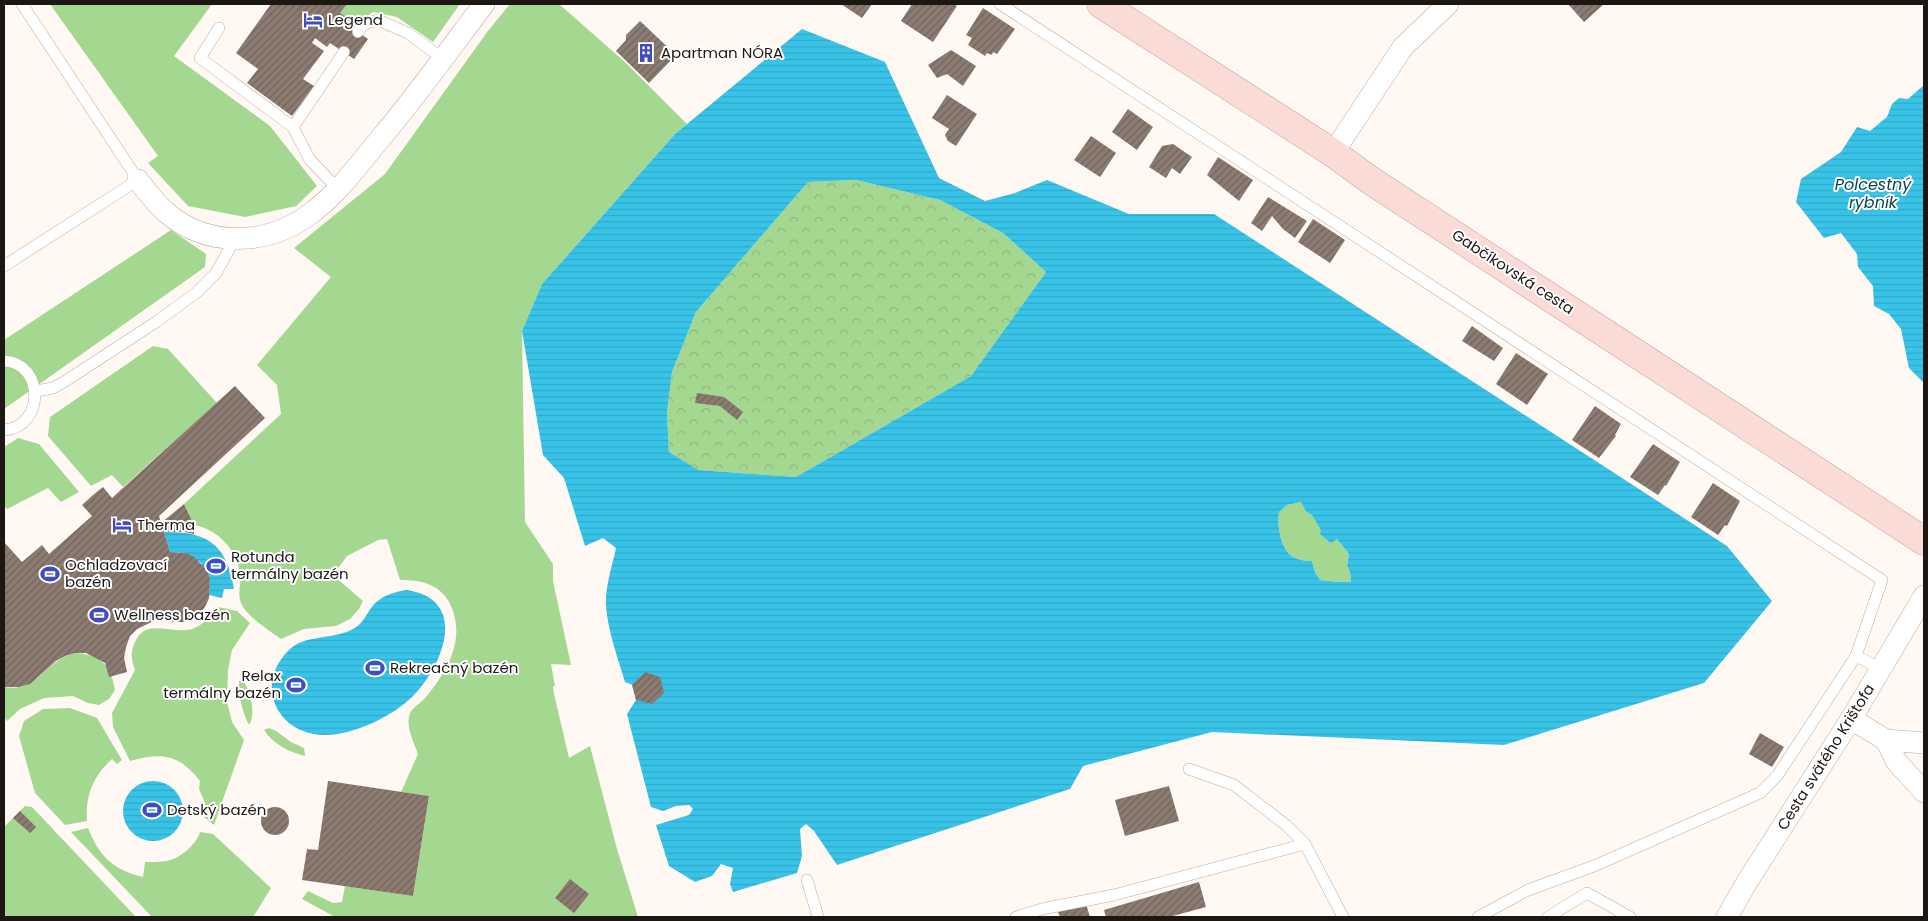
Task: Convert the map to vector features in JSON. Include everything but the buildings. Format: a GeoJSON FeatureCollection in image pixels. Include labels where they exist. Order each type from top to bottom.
{"type":"FeatureCollection","features":[{"type":"Feature","properties":{"kind":"main road","name":"Gabčíkovská cesta"},"geometry":{"type":"LineString","coordinates":[[1101,4],[1333,153],[1370,180],[1924,541]]}},
{"type":"Feature","properties":{"kind":"street"},"geometry":{"type":"LineString","coordinates":[[138,180],[157,204],[180,223],[201,232],[217,237],[235,239],[264,236],[288,228],[312,212],[338,189],[407,108],[484,4]]}},
{"type":"Feature","properties":{"kind":"street"},"geometry":{"type":"LineString","coordinates":[[1333,153],[1403,47],[1441,6]]}},
{"type":"Feature","properties":{"kind":"street","name":"Cesta svätého Krištofa"},"geometry":{"type":"LineString","coordinates":[[1727,917],[1747,882],[1882,669],[1924,596]]}},
{"type":"Feature","properties":{"kind":"street"},"geometry":{"type":"LineString","coordinates":[[1851,719],[1886,740],[1924,743]]}},
{"type":"Feature","properties":{"kind":"street"},"geometry":{"type":"LineString","coordinates":[[1886,740],[1896,761],[1924,792]]}},
{"type":"Feature","properties":{"kind":"lane"},"geometry":{"type":"LineString","coordinates":[[4,266],[138,180],[22,4]]}},
{"type":"Feature","properties":{"kind":"lane"},"geometry":{"type":"LineString","coordinates":[[1000,4],[1882,580],[1856,656],[1777,776],[1760,793],[1575,873],[1528,890],[1478,917]]}},
{"type":"Feature","properties":{"kind":"lane"},"geometry":{"type":"LineString","coordinates":[[358,32],[364,24],[378,20],[408,33],[443,59]]}},
{"type":"Feature","properties":{"kind":"lane"},"geometry":{"type":"LineString","coordinates":[[219,28],[200,58],[293,128],[310,160],[338,189]]}},
{"type":"Feature","properties":{"kind":"lane"},"geometry":{"type":"LineString","coordinates":[[293,128],[344,52]]}},
{"type":"Feature","properties":{"kind":"lane"},"geometry":{"type":"LineString","coordinates":[[36,391],[54,388],[64,382],[156,322],[196,293],[216,273],[235,239]]}},
{"type":"Feature","properties":{"kind":"lane"},"geometry":{"type":"LineString","coordinates":[[4,361],[18,364],[27,371],[33,380],[36,391],[34,406],[26,419],[18,426],[4,430]]}},
{"type":"Feature","properties":{"kind":"lane"},"geometry":{"type":"LineString","coordinates":[[1856,656],[1882,669]]}},
{"type":"Feature","properties":{"kind":"lane"},"geometry":{"type":"LineString","coordinates":[[1189,769],[1234,785],[1286,825],[1305,844],[1343,917]]}},
{"type":"Feature","properties":{"kind":"lane"},"geometry":{"type":"LineString","coordinates":[[1016,917],[1042,909],[1114,895],[1305,844]]}},
{"type":"Feature","properties":{"kind":"lane"},"geometry":{"type":"LineString","coordinates":[[1575,873],[1586,893],[1630,917]]}},
{"type":"Feature","properties":{"kind":"lane"},"geometry":{"type":"LineString","coordinates":[[807,880],[818,917]]}},
{"type":"Feature","properties":{"kind":"lane"},"geometry":{"type":"LineString","coordinates":[[1548,917],[1586,893]]}},
{"type":"Feature","properties":{"kind":"green space"},"geometry":{"type":"Polygon","coordinates":[[[50,4],[212,4],[174,56],[270,126],[317,186],[296,206],[245,217],[188,206],[148,163],[158,156],[50,4]]]}},
{"type":"Feature","properties":{"kind":"green space"},"geometry":{"type":"Polygon","coordinates":[[[347,4],[460,4],[433,42],[397,17],[373,12],[352,28],[345,23],[348,18],[340,13],[347,4]]]}},
{"type":"Feature","properties":{"kind":"green space"},"geometry":{"type":"Polygon","coordinates":[[[510,4],[559,4],[625,62],[687,124],[675,134],[542,284],[522,331],[525,522],[553,564],[553,581],[571,665],[551,664],[555,686],[553,686],[554,694],[569,758],[590,746],[617,849],[638,917],[335,917],[302,899],[308,891],[333,903],[342,902],[345,886],[413,896],[429,796],[401,792],[418,754],[411,734],[409,718],[411,711],[424,699],[448,664],[456,640],[454,615],[445,596],[434,587],[421,582],[400,580],[387,539],[378,540],[347,556],[333,575],[363,601],[350,619],[336,626],[304,629],[281,639],[258,623],[244,608],[239,596],[240,572],[230,548],[218,536],[202,527],[194,525],[184,504],[281,414],[277,385],[257,365],[331,277],[294,248],[385,174],[488,31],[510,4]]]}},
{"type":"Feature","properties":{"kind":"green space"},"geometry":{"type":"Polygon","coordinates":[[[856,180],[940,200],[1003,233],[1046,272],[971,376],[796,477],[697,470],[669,452],[667,413],[672,372],[696,312],[808,182],[856,180]]]}},
{"type":"Feature","properties":{"kind":"green space"},"geometry":{"type":"Polygon","coordinates":[[[171,230],[206,254],[205,267],[4,409],[4,340],[171,230]]]}},
{"type":"Feature","properties":{"kind":"green space"},"geometry":{"type":"Polygon","coordinates":[[[153,346],[168,349],[217,403],[123,487],[112,475],[91,486],[48,436],[50,417],[153,346]]]}},
{"type":"Feature","properties":{"kind":"green space"},"geometry":{"type":"Polygon","coordinates":[[[18,438],[39,444],[79,492],[61,502],[48,488],[7,509],[4,506],[4,447],[18,438]]]}},
{"type":"Feature","properties":{"kind":"green space"},"geometry":{"type":"Polygon","coordinates":[[[1301,502],[1306,512],[1312,515],[1322,530],[1337,539],[1349,554],[1347,566],[1351,582],[1320,580],[1315,572],[1312,561],[1293,557],[1285,548],[1279,530],[1279,512],[1287,505],[1301,502]]]}},
{"type":"Feature","properties":{"kind":"green space"},"geometry":{"type":"Polygon","coordinates":[[[218,607],[237,611],[250,623],[232,650],[228,670],[227,702],[232,722],[244,740],[214,825],[204,817],[205,803],[199,789],[200,781],[192,772],[177,760],[161,756],[130,761],[113,727],[112,713],[135,670],[132,652],[136,640],[141,633],[154,628],[185,630],[196,628],[210,617],[218,607]]]}},
{"type":"Feature","properties":{"kind":"green space"},"geometry":{"type":"Polygon","coordinates":[[[75,653],[92,656],[107,668],[111,674],[115,690],[109,699],[99,705],[88,703],[73,696],[44,698],[20,709],[7,721],[4,717],[4,687],[16,688],[25,685],[33,681],[56,662],[75,653]]]}},
{"type":"Feature","properties":{"kind":"green space"},"geometry":{"type":"Polygon","coordinates":[[[239,681],[244,682],[251,698],[252,715],[249,725],[241,704],[239,681]]]}},
{"type":"Feature","properties":{"kind":"green space"},"geometry":{"type":"Polygon","coordinates":[[[70,708],[97,718],[122,760],[117,764],[112,759],[95,779],[87,803],[87,821],[65,825],[35,793],[19,736],[24,721],[43,709],[70,708]]]}},
{"type":"Feature","properties":{"kind":"green space"},"geometry":{"type":"Polygon","coordinates":[[[269,728],[304,748],[305,756],[287,750],[277,743],[264,730],[269,728]]]}},
{"type":"Feature","properties":{"kind":"green space"},"geometry":{"type":"Polygon","coordinates":[[[25,806],[32,807],[136,917],[4,917],[4,827],[25,806]]]}},
{"type":"Feature","properties":{"kind":"green space"},"geometry":{"type":"Polygon","coordinates":[[[88,828],[102,854],[108,860],[123,870],[143,877],[145,862],[171,860],[191,846],[200,832],[213,834],[271,888],[253,917],[152,917],[71,832],[88,828]]]}},
{"type":"Feature","properties":{"kind":"water"},"geometry":{"type":"Polygon","coordinates":[[[802,29],[885,62],[939,178],[985,201],[1015,193],[1047,180],[1129,214],[1214,214],[1727,546],[1772,601],[1704,683],[1504,745],[1212,732],[1083,766],[1070,789],[837,865],[814,831],[806,824],[800,829],[802,856],[797,873],[733,892],[730,884],[733,868],[721,864],[712,876],[695,882],[669,866],[656,825],[689,815],[693,809],[689,805],[676,806],[663,811],[651,807],[627,714],[636,700],[633,685],[625,682],[611,635],[606,606],[608,584],[616,548],[603,538],[585,546],[564,478],[543,455],[522,331],[542,284],[675,134],[802,29]],[[856,180],[808,182],[696,312],[672,372],[667,413],[669,452],[698,470],[796,477],[971,376],[1046,272],[1003,233],[940,200],[856,180]],[[1301,502],[1287,505],[1279,512],[1279,530],[1285,548],[1293,557],[1312,561],[1315,572],[1320,580],[1351,582],[1347,566],[1349,554],[1337,539],[1331,543],[1320,534],[1321,530],[1312,515],[1306,512],[1301,502]]]}},
{"type":"Feature","properties":{"kind":"water","name":"Polcestný rybník"},"geometry":{"type":"Polygon","coordinates":[[[1924,85],[1924,383],[1909,368],[1901,329],[1889,314],[1874,306],[1873,286],[1858,267],[1857,254],[1841,233],[1824,238],[1796,202],[1801,179],[1841,152],[1857,127],[1870,131],[1887,117],[1892,104],[1899,98],[1908,99],[1924,85]]]}},
{"type":"Feature","properties":{"kind":"water","name":"Rotunda termálny bazén"},"geometry":{"type":"Polygon","coordinates":[[[164,532],[193,534],[213,544],[226,561],[234,589],[224,589],[222,598],[209,595],[210,579],[207,571],[194,570],[202,564],[186,553],[170,552],[164,532]]]}},
{"type":"Feature","properties":{"kind":"water","name":"Rekreačný bazén"},"geometry":{"type":"Polygon","coordinates":[[[407,590],[427,596],[439,607],[445,621],[445,636],[440,653],[422,685],[411,698],[393,712],[371,724],[347,732],[325,735],[308,733],[294,727],[283,717],[276,706],[272,693],[273,678],[278,664],[288,651],[302,642],[343,633],[355,628],[378,600],[392,593],[407,590]]]}},
{"type":"Feature","properties":{"kind":"water","name":"Detský bazén"},"geometry":{"type":"Polygon","coordinates":[[[153,781],[170,786],[178,794],[183,811],[178,828],[170,836],[153,841],[136,836],[128,828],[123,811],[128,794],[136,786],[153,781]]]}},
{"type":"Feature","properties":{"kind":"place","name":"Legend"},"geometry":{"type":"Point","coordinates":[313,20]}},
{"type":"Feature","properties":{"kind":"place","name":"Apartman NÓRA"},"geometry":{"type":"Point","coordinates":[646,53]}},
{"type":"Feature","properties":{"kind":"place","name":"Therma"},"geometry":{"type":"Point","coordinates":[122,525]}},
{"type":"Feature","properties":{"kind":"place","name":"Rotunda termálny bazén"},"geometry":{"type":"Point","coordinates":[216,566]}},
{"type":"Feature","properties":{"kind":"place","name":"Ochladzovací bazén"},"geometry":{"type":"Point","coordinates":[50,574]}},
{"type":"Feature","properties":{"kind":"place","name":"Wellness bazén"},"geometry":{"type":"Point","coordinates":[99,615]}},
{"type":"Feature","properties":{"kind":"place","name":"Rekreačný bazén"},"geometry":{"type":"Point","coordinates":[375,668]}},
{"type":"Feature","properties":{"kind":"place","name":"Relax termálny bazén"},"geometry":{"type":"Point","coordinates":[296,685]}},
{"type":"Feature","properties":{"kind":"place","name":"Detský bazén"},"geometry":{"type":"Point","coordinates":[152,810]}}]}
